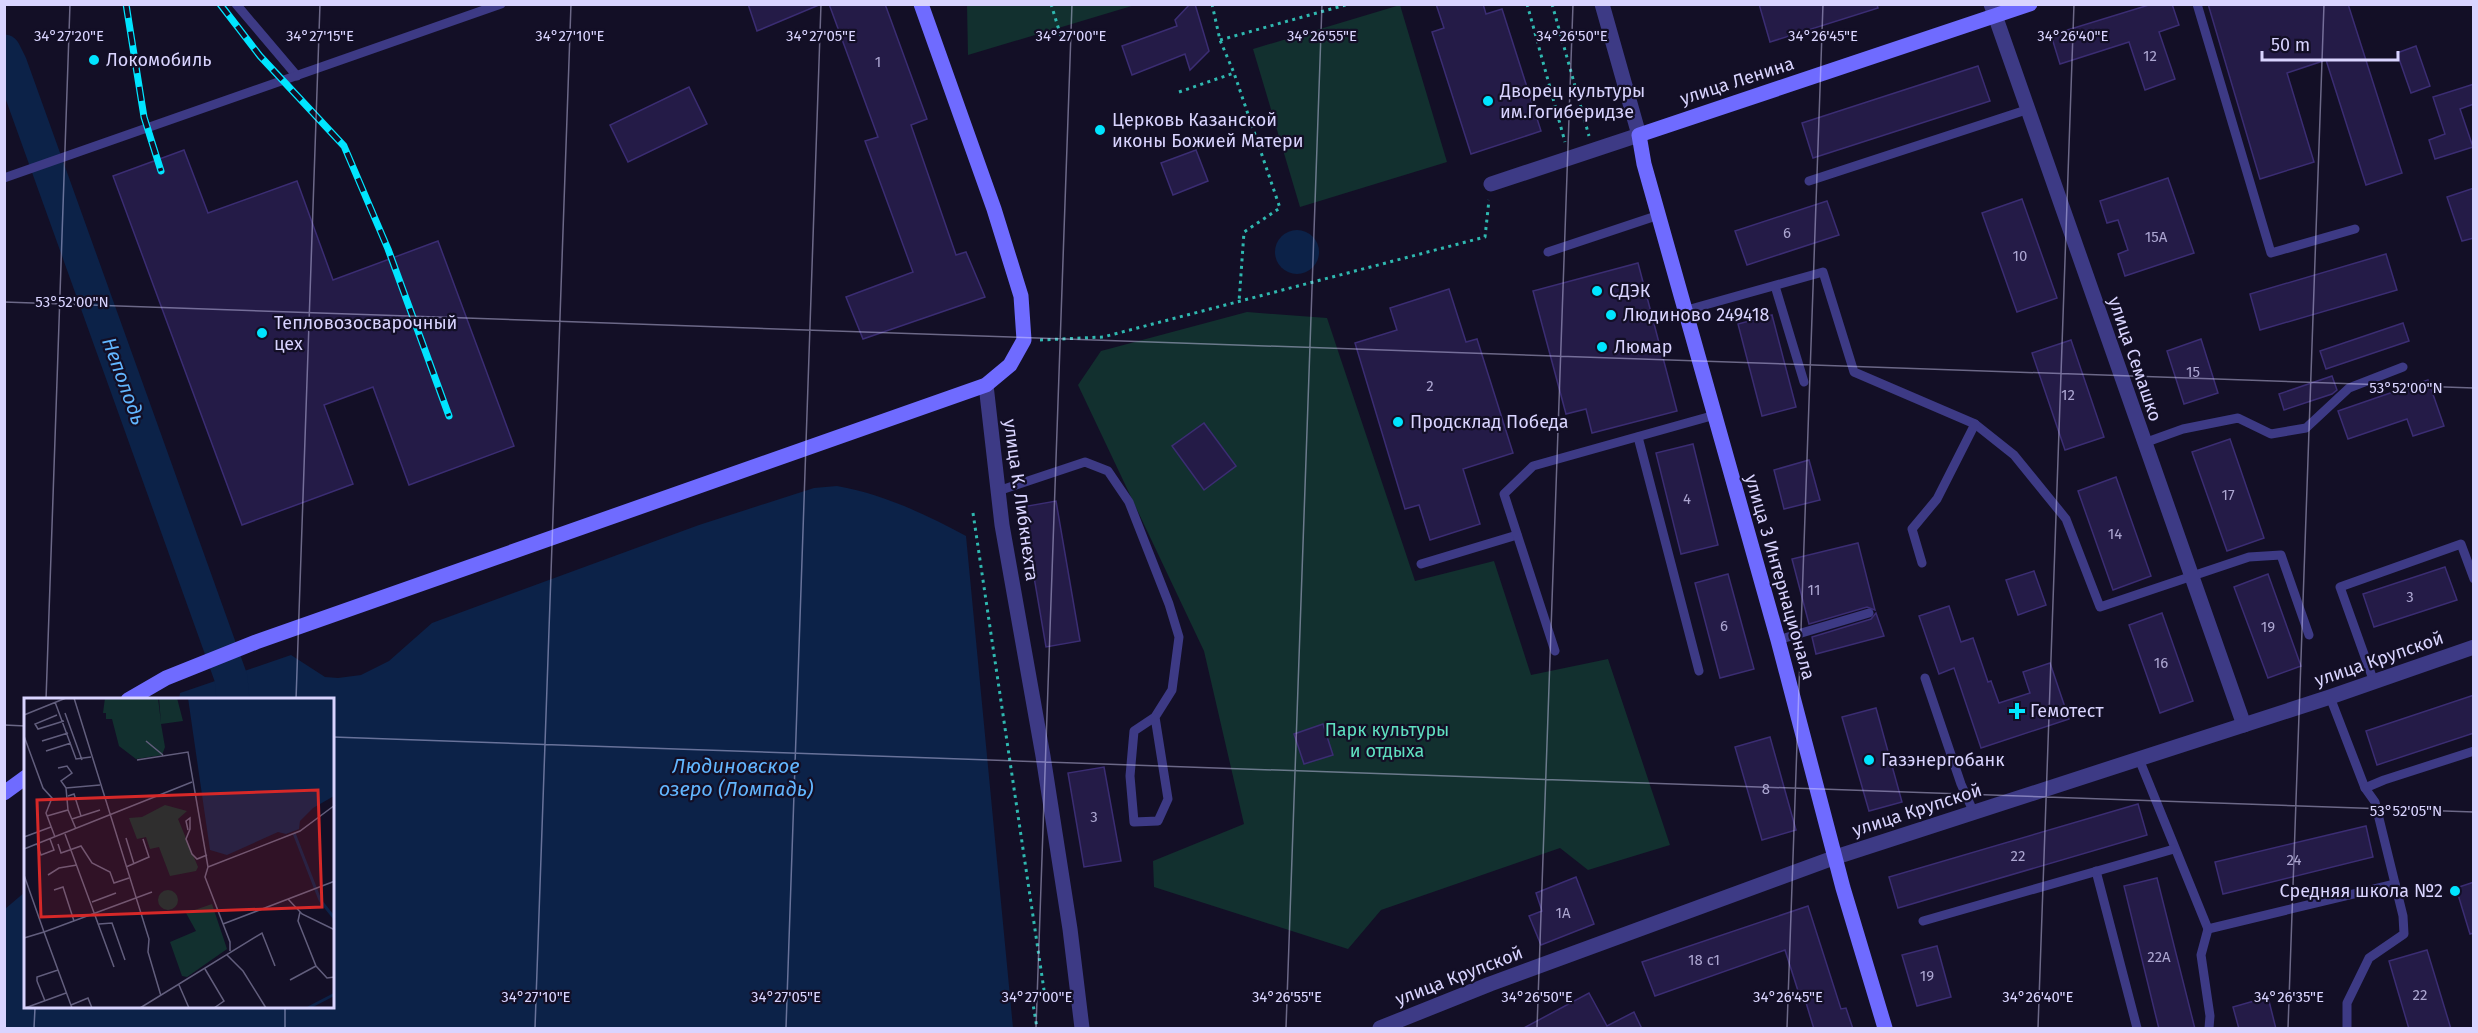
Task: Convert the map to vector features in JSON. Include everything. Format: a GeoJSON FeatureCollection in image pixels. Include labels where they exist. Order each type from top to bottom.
{"type":"FeatureCollection","features":[{"type":"Feature","properties":{"kind":"street"},"geometry":{"type":"LineString","coordinates":[[131,698],[166,678],[255,642],[986,384],[1010,365],[1024,340],[1021,296],[994,209],[921,4]]}},
{"type":"Feature","properties":{"kind":"street"},"geometry":{"type":"LineString","coordinates":[[1602,4],[1639,135]]}},
{"type":"Feature","properties":{"kind":"street","name":"улица Ленина"},"geometry":{"type":"LineString","coordinates":[[1491,184],[1639,135],[1992,10],[2030,4]]}},
{"type":"Feature","properties":{"kind":"street","name":"улица Семашко"},"geometry":{"type":"LineString","coordinates":[[1992,10],[2244,725]]}},
{"type":"Feature","properties":{"kind":"street","name":"улица 3 Интернационала"},"geometry":{"type":"LineString","coordinates":[[1639,135],[1644,164],[1687,310],[1836,858],[1885,1029]]}},
{"type":"Feature","properties":{"kind":"street","name":"улица К. Либкнехта"},"geometry":{"type":"LineString","coordinates":[[986,384],[998,490],[1049,791],[1070,929],[1082,1029]]}},
{"type":"Feature","properties":{"kind":"street","name":"улица Крупской"},"geometry":{"type":"LineString","coordinates":[[1380,1029],[1490,984],[1836,858],[2330,697],[2474,647]]}},
{"type":"Feature","properties":{"kind":"street"},"geometry":{"type":"LineString","coordinates":[[4,793],[24,778]]}},
{"type":"Feature","properties":{"kind":"lane"},"geometry":{"type":"LineString","coordinates":[[236,4],[297,76]]}},
{"type":"Feature","properties":{"kind":"lane"},"geometry":{"type":"LineString","coordinates":[[4,178],[501,4]]}},
{"type":"Feature","properties":{"kind":"lane"},"geometry":{"type":"LineString","coordinates":[[2197,4],[2271,253],[2355,229]]}},
{"type":"Feature","properties":{"kind":"lane"},"geometry":{"type":"LineString","coordinates":[[1809,181],[2026,110]]}},
{"type":"Feature","properties":{"kind":"lane"},"geometry":{"type":"LineString","coordinates":[[1548,252],[1659,215]]}},
{"type":"Feature","properties":{"kind":"lane"},"geometry":{"type":"LineString","coordinates":[[1687,310],[1823,273],[1854,372],[1976,424],[2014,455],[2066,519],[2100,607],[2248,557],[2282,555],[2309,635]]}},
{"type":"Feature","properties":{"kind":"lane"},"geometry":{"type":"LineString","coordinates":[[1775,286],[1804,382]]}},
{"type":"Feature","properties":{"kind":"lane"},"geometry":{"type":"LineString","coordinates":[[2144,443],[2183,429],[2238,418],[2271,434],[2306,428],[2349,388],[2403,367]]}},
{"type":"Feature","properties":{"kind":"lane"},"geometry":{"type":"LineString","coordinates":[[1555,651],[1504,494],[1533,466],[1715,416]]}},
{"type":"Feature","properties":{"kind":"lane"},"geometry":{"type":"LineString","coordinates":[[1922,563],[1912,530],[1937,499],[1976,424]]}},
{"type":"Feature","properties":{"kind":"lane"},"geometry":{"type":"LineString","coordinates":[[1638,437],[1700,671]]}},
{"type":"Feature","properties":{"kind":"lane"},"geometry":{"type":"LineString","coordinates":[[998,490],[1085,462],[1108,471],[1129,502],[1169,604],[1179,638],[1172,690],[1155,717],[1134,731],[1130,776],[1134,822],[1158,821],[1168,799],[1155,717]]}},
{"type":"Feature","properties":{"kind":"lane"},"geometry":{"type":"LineString","coordinates":[[1421,564],[1517,535]]}},
{"type":"Feature","properties":{"kind":"lane"},"geometry":{"type":"LineString","coordinates":[[2374,682],[2340,586],[2461,544],[2474,579]]}},
{"type":"Feature","properties":{"kind":"lane"},"geometry":{"type":"LineString","coordinates":[[1778,640],[1869,613]]}},
{"type":"Feature","properties":{"kind":"lane"},"geometry":{"type":"LineString","coordinates":[[1926,678],[1960,784],[1974,813]]}},
{"type":"Feature","properties":{"kind":"lane"},"geometry":{"type":"LineString","coordinates":[[2330,697],[2365,788],[2375,802],[2403,916],[2404,934],[2368,958],[2347,1003],[2347,1029]]}},
{"type":"Feature","properties":{"kind":"lane"},"geometry":{"type":"LineString","coordinates":[[2365,788],[2474,751]]}},
{"type":"Feature","properties":{"kind":"lane"},"geometry":{"type":"LineString","coordinates":[[2139,759],[2208,929],[2201,955],[2210,1016],[2209,1029]]}},
{"type":"Feature","properties":{"kind":"lane"},"geometry":{"type":"LineString","coordinates":[[1923,921],[2174,849]]}},
{"type":"Feature","properties":{"kind":"lane"},"geometry":{"type":"LineString","coordinates":[[2096,871],[2137,1029]]}},
{"type":"Feature","properties":{"kind":"lane"},"geometry":{"type":"LineString","coordinates":[[2208,929],[2395,884]]}},
{"type":"Feature","properties":{"kind":"path"},"geometry":{"type":"LineString","coordinates":[[1051,4],[1062,40]]}},
{"type":"Feature","properties":{"kind":"path"},"geometry":{"type":"LineString","coordinates":[[1212,4],[1220,40],[1234,73],[1280,208],[1244,232],[1239,302]]}},
{"type":"Feature","properties":{"kind":"path"},"geometry":{"type":"LineString","coordinates":[[1220,40],[1349,4]]}},
{"type":"Feature","properties":{"kind":"path"},"geometry":{"type":"LineString","coordinates":[[1527,4],[1569,158]]}},
{"type":"Feature","properties":{"kind":"path"},"geometry":{"type":"LineString","coordinates":[[1552,4],[1593,150]]}},
{"type":"Feature","properties":{"kind":"path"},"geometry":{"type":"LineString","coordinates":[[1179,92],[1234,73]]}},
{"type":"Feature","properties":{"kind":"path"},"geometry":{"type":"LineString","coordinates":[[1024,340],[1103,337],[1485,237],[1491,184]]}},
{"type":"Feature","properties":{"kind":"path"},"geometry":{"type":"LineString","coordinates":[[973,513],[1044,990],[1033,1004],[1037,1029]]}},
{"type":"Feature","properties":{"kind":"green space"},"geometry":{"type":"Polygon","coordinates":[[[967,4],[1135,5],[968,55],[967,4]]]}},
{"type":"Feature","properties":{"kind":"green space"},"geometry":{"type":"Polygon","coordinates":[[[1400,5],[1447,162],[1300,207],[1253,49],[1400,5]]]}},
{"type":"Feature","properties":{"kind":"green space","name":"Парк культуры и отдыха"},"geometry":{"type":"Polygon","coordinates":[[[1247,312],[1327,318],[1415,581],[1494,561],[1531,675],[1608,659],[1670,845],[1588,870],[1560,848],[1381,910],[1348,949],[1154,887],[1153,861],[1244,824],[1204,651],[1078,385],[1101,351],[1247,312]]]}},
{"type":"Feature","properties":{"kind":"water"},"geometry":{"type":"Polygon","coordinates":[[[1297,230],[1313,236],[1319,252],[1313,268],[1297,274],[1281,268],[1275,252],[1281,236],[1297,230]]]}},
{"type":"Feature","properties":{"kind":"water","name":"Людиновское озеро (Ломпадь)"},"geometry":{"type":"Polygon","coordinates":[[[837,486],[871,494],[935,520],[966,536],[1013,1028],[5,1028],[5,909],[24,893],[24,1009],[334,1009],[334,698],[179,698],[180,693],[291,655],[325,677],[361,675],[389,661],[432,623],[699,525],[814,488],[837,486]]]}},
{"type":"Feature","properties":{"kind":"building"},"geometry":{"type":"Polygon","coordinates":[[[748,4],[819,4],[819,5],[757,31],[748,4]]]}},
{"type":"Feature","properties":{"kind":"building"},"geometry":{"type":"Polygon","coordinates":[[[829,4],[885,4],[927,119],[911,125],[956,255],[966,252],[985,297],[863,339],[846,297],[913,272],[865,141],[878,137],[829,4]]]}},
{"type":"Feature","properties":{"kind":"building"},"geometry":{"type":"Polygon","coordinates":[[[1190,4],[1195,4],[1209,51],[1190,70],[1185,54],[1132,75],[1122,46],[1177,26],[1175,20],[1190,4]]]}},
{"type":"Feature","properties":{"kind":"building"},"geometry":{"type":"Polygon","coordinates":[[[1436,4],[1483,4],[1486,14],[1502,9],[1541,131],[1471,154],[1432,32],[1444,28],[1436,4]]]}},
{"type":"Feature","properties":{"kind":"building"},"geometry":{"type":"Polygon","coordinates":[[[1759,4],[1877,4],[1878,8],[1770,42],[1759,4]]]}},
{"type":"Feature","properties":{"kind":"building"},"geometry":{"type":"Polygon","coordinates":[[[2152,4],[2172,4],[2179,25],[2159,32],[2175,79],[2145,90],[2129,42],[2060,64],[2051,35],[2152,4]]]}},
{"type":"Feature","properties":{"kind":"building"},"geometry":{"type":"Polygon","coordinates":[[[2208,4],[2348,4],[2402,173],[2366,185],[2326,60],[2287,73],[2314,162],[2260,179],[2208,4]]]}},
{"type":"Feature","properties":{"kind":"building"},"geometry":{"type":"Polygon","coordinates":[[[2416,46],[2430,86],[2411,93],[2397,53],[2416,46]]]}},
{"type":"Feature","properties":{"kind":"building"},"geometry":{"type":"Polygon","coordinates":[[[1978,66],[1990,101],[1813,158],[1802,123],[1978,66]]]}},
{"type":"Feature","properties":{"kind":"building"},"geometry":{"type":"Polygon","coordinates":[[[2474,84],[2474,104],[2460,109],[2473,147],[2435,159],[2429,140],[2445,134],[2433,97],[2474,84]]]}},
{"type":"Feature","properties":{"kind":"building"},"geometry":{"type":"Polygon","coordinates":[[[689,87],[707,124],[628,162],[610,125],[689,87]]]}},
{"type":"Feature","properties":{"kind":"building","name":"Тепловозосварочный цех"},"geometry":{"type":"Polygon","coordinates":[[[184,150],[208,213],[297,181],[333,280],[438,241],[514,446],[409,485],[373,387],[324,405],[353,484],[242,525],[113,176],[184,150]]]}},
{"type":"Feature","properties":{"kind":"building"},"geometry":{"type":"Polygon","coordinates":[[[1196,150],[1208,181],[1173,195],[1161,163],[1196,150]]]}},
{"type":"Feature","properties":{"kind":"building"},"geometry":{"type":"Polygon","coordinates":[[[2168,178],[2194,253],[2125,276],[2118,254],[2128,250],[2118,220],[2107,223],[2100,201],[2168,178]]]}},
{"type":"Feature","properties":{"kind":"building"},"geometry":{"type":"Polygon","coordinates":[[[2474,188],[2474,238],[2462,241],[2447,197],[2474,188]]]}},
{"type":"Feature","properties":{"kind":"building"},"geometry":{"type":"Polygon","coordinates":[[[2022,199],[2057,298],[2017,312],[1982,213],[2022,199]]]}},
{"type":"Feature","properties":{"kind":"building"},"geometry":{"type":"Polygon","coordinates":[[[1827,201],[1839,235],[1747,265],[1735,231],[1827,201]]]}},
{"type":"Feature","properties":{"kind":"building"},"geometry":{"type":"Polygon","coordinates":[[[2386,254],[2397,290],[2260,330],[2250,294],[2386,254]]]}},
{"type":"Feature","properties":{"kind":"building"},"geometry":{"type":"Polygon","coordinates":[[[1638,263],[1677,411],[1592,433],[1586,409],[1566,414],[1533,291],[1638,263]]]}},
{"type":"Feature","properties":{"kind":"building"},"geometry":{"type":"Polygon","coordinates":[[[1449,289],[1466,342],[1477,339],[1513,453],[1463,469],[1480,524],[1430,540],[1419,505],[1405,509],[1355,343],[1397,330],[1390,308],[1449,289]]]}},
{"type":"Feature","properties":{"kind":"building"},"geometry":{"type":"Polygon","coordinates":[[[1772,315],[1796,407],[1762,416],[1738,324],[1772,315]]]}},
{"type":"Feature","properties":{"kind":"building"},"geometry":{"type":"Polygon","coordinates":[[[2403,323],[2409,341],[2326,369],[2320,351],[2403,323]]]}},
{"type":"Feature","properties":{"kind":"building"},"geometry":{"type":"Polygon","coordinates":[[[2201,339],[2218,393],[2184,404],[2167,351],[2201,339]]]}},
{"type":"Feature","properties":{"kind":"building"},"geometry":{"type":"Polygon","coordinates":[[[2071,340],[2104,437],[2065,450],[2032,353],[2071,340]]]}},
{"type":"Feature","properties":{"kind":"building"},"geometry":{"type":"Polygon","coordinates":[[[2332,376],[2337,390],[2332,394],[2284,410],[2279,394],[2332,376]]]}},
{"type":"Feature","properties":{"kind":"building"},"geometry":{"type":"Polygon","coordinates":[[[2428,380],[2444,426],[2413,436],[2407,419],[2348,439],[2338,411],[2428,380]]]}},
{"type":"Feature","properties":{"kind":"building"},"geometry":{"type":"Polygon","coordinates":[[[1204,423],[1236,466],[1204,490],[1172,446],[1204,423]]]}},
{"type":"Feature","properties":{"kind":"building"},"geometry":{"type":"Polygon","coordinates":[[[2230,439],[2264,538],[2227,551],[2192,452],[2230,439]]]}},
{"type":"Feature","properties":{"kind":"building"},"geometry":{"type":"Polygon","coordinates":[[[1693,444],[1718,545],[1681,554],[1656,453],[1693,444]]]}},
{"type":"Feature","properties":{"kind":"building"},"geometry":{"type":"Polygon","coordinates":[[[1809,460],[1820,500],[1784,509],[1774,470],[1809,460]]]}},
{"type":"Feature","properties":{"kind":"building"},"geometry":{"type":"Polygon","coordinates":[[[2116,477],[2151,576],[2113,590],[2078,491],[2116,477]]]}},
{"type":"Feature","properties":{"kind":"building"},"geometry":{"type":"Polygon","coordinates":[[[1056,501],[1080,641],[1046,647],[1022,507],[1056,501]]]}},
{"type":"Feature","properties":{"kind":"building"},"geometry":{"type":"Polygon","coordinates":[[[1858,543],[1875,610],[1867,607],[1809,624],[1792,559],[1858,543]]]}},
{"type":"Feature","properties":{"kind":"building"},"geometry":{"type":"Polygon","coordinates":[[[2445,567],[2457,600],[2374,627],[2363,594],[2445,567]]]}},
{"type":"Feature","properties":{"kind":"building"},"geometry":{"type":"Polygon","coordinates":[[[2034,571],[2046,605],[2018,615],[2006,580],[2034,571]]]}},
{"type":"Feature","properties":{"kind":"building"},"geometry":{"type":"Polygon","coordinates":[[[1728,574],[1754,669],[1720,678],[1695,583],[1728,574]]]}},
{"type":"Feature","properties":{"kind":"building"},"geometry":{"type":"Polygon","coordinates":[[[2268,574],[2301,666],[2268,678],[2234,587],[2268,574]]]}},
{"type":"Feature","properties":{"kind":"building","name":"Гемотест"},"geometry":{"type":"Polygon","coordinates":[[[1949,606],[1961,642],[1973,638],[1988,682],[1991,681],[1999,703],[2030,693],[2023,672],[2050,663],[2069,719],[1981,748],[1954,668],[1939,674],[1919,616],[1949,606]]]}},
{"type":"Feature","properties":{"kind":"building"},"geometry":{"type":"Polygon","coordinates":[[[1876,613],[1884,636],[1816,654],[1812,637],[1871,619],[1876,613]]]}},
{"type":"Feature","properties":{"kind":"building"},"geometry":{"type":"Polygon","coordinates":[[[2162,613],[2193,701],[2160,713],[2129,625],[2162,613]]]}},
{"type":"Feature","properties":{"kind":"building"},"geometry":{"type":"Polygon","coordinates":[[[2474,695],[2474,733],[2377,765],[2366,731],[2474,695]]]}},
{"type":"Feature","properties":{"kind":"building"},"geometry":{"type":"Polygon","coordinates":[[[1876,708],[1902,802],[1869,811],[1842,717],[1876,708]]]}},
{"type":"Feature","properties":{"kind":"building"},"geometry":{"type":"Polygon","coordinates":[[[1323,724],[1333,755],[1304,764],[1294,734],[1323,724]]]}},
{"type":"Feature","properties":{"kind":"building"},"geometry":{"type":"Polygon","coordinates":[[[1770,737],[1796,830],[1762,840],[1735,747],[1770,737]]]}},
{"type":"Feature","properties":{"kind":"building"},"geometry":{"type":"Polygon","coordinates":[[[1104,767],[1121,861],[1084,867],[1068,773],[1104,767]]]}},
{"type":"Feature","properties":{"kind":"building"},"geometry":{"type":"Polygon","coordinates":[[[2138,804],[2147,835],[1898,908],[1889,877],[2138,804]]]}},
{"type":"Feature","properties":{"kind":"building"},"geometry":{"type":"Polygon","coordinates":[[[2366,826],[2373,857],[2223,894],[2215,862],[2366,826]]]}},
{"type":"Feature","properties":{"kind":"building"},"geometry":{"type":"Polygon","coordinates":[[[1576,877],[1594,924],[1541,945],[1529,916],[1542,911],[1536,893],[1576,877]]]}},
{"type":"Feature","properties":{"kind":"building"},"geometry":{"type":"Polygon","coordinates":[[[2157,878],[2195,1029],[2159,1029],[2124,886],[2157,878]]]}},
{"type":"Feature","properties":{"kind":"building"},"geometry":{"type":"Polygon","coordinates":[[[2474,882],[2474,933],[2470,934],[2456,888],[2474,882]]]}},
{"type":"Feature","properties":{"kind":"building"},"geometry":{"type":"Polygon","coordinates":[[[1808,906],[1841,1009],[1846,1008],[1853,1029],[1814,1029],[1804,996],[1800,997],[1785,950],[1655,996],[1642,962],[1808,906]]]}},
{"type":"Feature","properties":{"kind":"building"},"geometry":{"type":"Polygon","coordinates":[[[1937,946],[1951,997],[1917,1006],[1902,955],[1937,946]]]}},
{"type":"Feature","properties":{"kind":"building"},"geometry":{"type":"Polygon","coordinates":[[[2427,950],[2451,1029],[2409,1029],[2389,961],[2427,950]]]}},
{"type":"Feature","properties":{"kind":"building"},"geometry":{"type":"Polygon","coordinates":[[[1589,993],[1607,1026],[1634,1012],[1642,1029],[1522,1029],[1589,993]]]}},
{"type":"Feature","properties":{"kind":"building"},"geometry":{"type":"Polygon","coordinates":[[[2268,997],[2276,1029],[2239,1029],[2233,1007],[2268,997]]]}},
{"type":"Feature","properties":{"kind":"waterway","name":"Неполодь"},"geometry":{"type":"LineString","coordinates":[[4,51],[11,65],[231,678],[233,698]]}},
{"type":"Feature","properties":{"kind":"railway"},"geometry":{"type":"LineString","coordinates":[[126,4],[144,117],[161,171]]}},
{"type":"Feature","properties":{"kind":"railway"},"geometry":{"type":"LineString","coordinates":[[220,4],[260,56],[344,146],[388,249],[449,416]]}},
{"type":"Feature","properties":{"kind":"place","name":"Локомобиль"},"geometry":{"type":"Point","coordinates":[94,60]}},
{"type":"Feature","properties":{"kind":"place","name":"Дворец культуры им.Гогиберидзе"},"geometry":{"type":"Point","coordinates":[1488,101]}},
{"type":"Feature","properties":{"kind":"place","name":"Церковь Казанской иконы Божией Матери"},"geometry":{"type":"Point","coordinates":[1100,130]}},
{"type":"Feature","properties":{"kind":"place","name":"СДЭК"},"geometry":{"type":"Point","coordinates":[1597,291]}},
{"type":"Feature","properties":{"kind":"place","name":"Людиново 249418"},"geometry":{"type":"Point","coordinates":[1611,315]}},
{"type":"Feature","properties":{"kind":"place","name":"Тепловозосварочный цех"},"geometry":{"type":"Point","coordinates":[262,333]}},
{"type":"Feature","properties":{"kind":"place","name":"Люмар"},"geometry":{"type":"Point","coordinates":[1602,347]}},
{"type":"Feature","properties":{"kind":"place","name":"Продсклад Победа"},"geometry":{"type":"Point","coordinates":[1398,422]}},
{"type":"Feature","properties":{"kind":"place","name":"Гемотест"},"geometry":{"type":"Point","coordinates":[2017,711]}},
{"type":"Feature","properties":{"kind":"place","name":"Газэнергобанк"},"geometry":{"type":"Point","coordinates":[1869,760]}},
{"type":"Feature","properties":{"kind":"place","name":"Средняя школа №2"},"geometry":{"type":"Point","coordinates":[2455,891]}}]}
